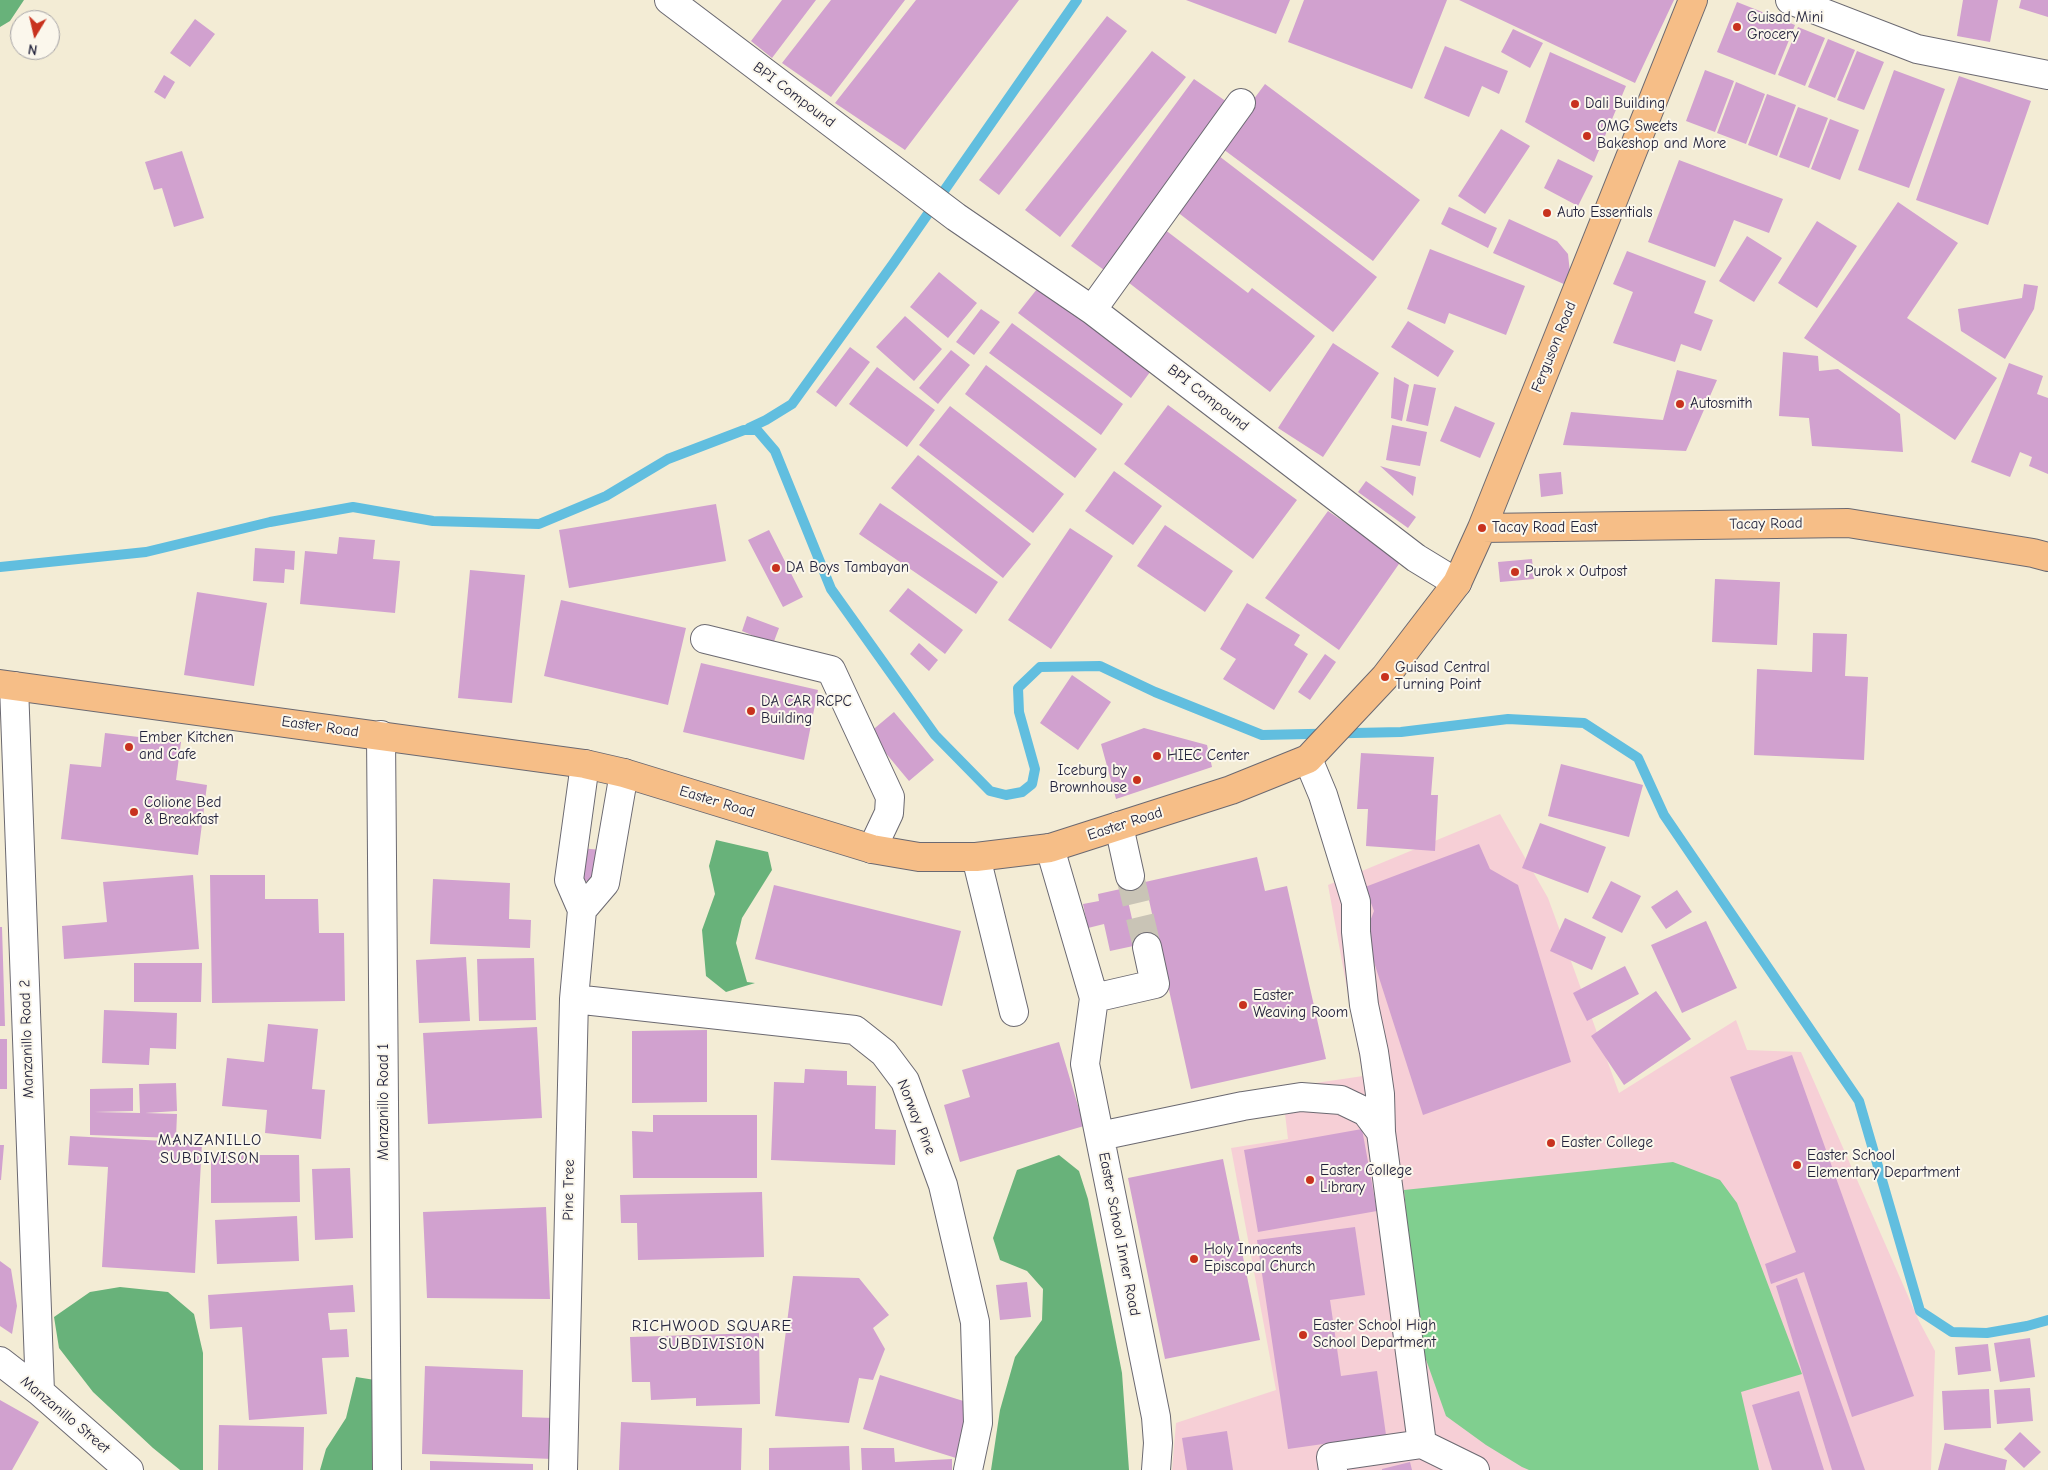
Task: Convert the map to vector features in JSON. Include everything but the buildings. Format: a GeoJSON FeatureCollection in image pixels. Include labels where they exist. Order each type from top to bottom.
{"type":"FeatureCollection","features":[{"type":"Feature","properties":{"kind":"main road","name":"Ferguson Road"},"geometry":{"type":"LineString","coordinates":[[1385,677],[1457,583],[1482,528],[1693,0]]}},
{"type":"Feature","properties":{"kind":"main road","name":"Tacay Road"},"geometry":{"type":"LineString","coordinates":[[1482,528],[1848,523],[2048,557]]}},
{"type":"Feature","properties":{"kind":"main road","name":"Easter Road"},"geometry":{"type":"LineString","coordinates":[[7,685],[585,764],[872,849],[920,857],[976,856],[1050,848],[1231,790],[1314,752],[1385,677]]}},
{"type":"Feature","properties":{"kind":"street","name":"BPI Compound"},"geometry":{"type":"LineString","coordinates":[[668,0],[956,217],[1092,310],[1416,558],[1457,583]]}},
{"type":"Feature","properties":{"kind":"street"},"geometry":{"type":"LineString","coordinates":[[1790,0],[1917,49],[2048,75]]}},
{"type":"Feature","properties":{"kind":"street"},"geometry":{"type":"LineString","coordinates":[[1092,310],[1241,103]]}},
{"type":"Feature","properties":{"kind":"street"},"geometry":{"type":"LineString","coordinates":[[705,639],[831,670],[890,797],[888,813],[872,849]]}},
{"type":"Feature","properties":{"kind":"street","name":"Manzanillo Road 2"},"geometry":{"type":"LineString","coordinates":[[7,685],[40,1392]]}},
{"type":"Feature","properties":{"kind":"street","name":"Manzanillo Road 1"},"geometry":{"type":"LineString","coordinates":[[381,735],[387,1470]]}},
{"type":"Feature","properties":{"kind":"street"},"geometry":{"type":"LineString","coordinates":[[1314,752],[1323,795],[1356,902],[1356,932],[1364,1006],[1379,1085],[1381,1132],[1422,1444]]}},
{"type":"Feature","properties":{"kind":"street","name":"Pine Tree"},"geometry":{"type":"LineString","coordinates":[[563,1470],[574,999],[582,910],[569,880],[585,764]]}},
{"type":"Feature","properties":{"kind":"street"},"geometry":{"type":"LineString","coordinates":[[582,910],[605,883],[624,774]]}},
{"type":"Feature","properties":{"kind":"street"},"geometry":{"type":"LineString","coordinates":[[1118,826],[1130,876]]}},
{"type":"Feature","properties":{"kind":"street"},"geometry":{"type":"LineString","coordinates":[[1050,848],[1094,998],[1155,984],[1146,947]]}},
{"type":"Feature","properties":{"kind":"street"},"geometry":{"type":"LineString","coordinates":[[976,856],[1014,1012]]}},
{"type":"Feature","properties":{"kind":"street","name":"Easter School Inner Road"},"geometry":{"type":"LineString","coordinates":[[1094,998],[1086,1064],[1156,1417],[1158,1443],[1156,1470]]}},
{"type":"Feature","properties":{"kind":"street","name":"Norway Pine"},"geometry":{"type":"LineString","coordinates":[[574,999],[855,1030],[884,1053],[905,1081],[943,1185],[975,1322],[978,1424],[968,1470]]}},
{"type":"Feature","properties":{"kind":"street"},"geometry":{"type":"LineString","coordinates":[[1101,1144],[1243,1106],[1301,1097],[1341,1100],[1366,1112],[1381,1132]]}},
{"type":"Feature","properties":{"kind":"street","name":"Manzanillo Street"},"geometry":{"type":"LineString","coordinates":[[0,1361],[40,1392],[129,1470]]}},
{"type":"Feature","properties":{"kind":"street"},"geometry":{"type":"LineString","coordinates":[[1333,1470],[1331,1457],[1422,1444],[1475,1470]]}},
{"type":"Feature","properties":{"kind":"shaded area","name":"Easter College"},"geometry":{"type":"Polygon","coordinates":[[[1500,814],[1548,898],[1619,1093],[1736,1020],[1747,1050],[1801,1052],[1919,1321],[1935,1351],[1931,1470],[1172,1470],[1176,1423],[1276,1390],[1231,1148],[1288,1139],[1282,1088],[1363,1076],[1328,885],[1500,814]]]}},
{"type":"Feature","properties":{"kind":"green space"},"geometry":{"type":"Polygon","coordinates":[[[0,0],[24,0],[17,10],[10,10],[10,21],[0,27],[0,0]]]}},
{"type":"Feature","properties":{"kind":"green space"},"geometry":{"type":"Polygon","coordinates":[[[716,840],[768,852],[772,870],[742,918],[736,943],[747,982],[755,983],[726,992],[706,976],[702,930],[715,894],[709,866],[716,840]]]}},
{"type":"Feature","properties":{"kind":"green space"},"geometry":{"type":"Polygon","coordinates":[[[1059,1155],[1079,1171],[1088,1199],[1122,1373],[1129,1470],[991,1470],[1000,1410],[1015,1357],[1042,1320],[1043,1289],[1027,1271],[1000,1260],[993,1238],[1017,1170],[1059,1155]]]}},
{"type":"Feature","properties":{"kind":"green space"},"geometry":{"type":"Polygon","coordinates":[[[1673,1162],[1720,1180],[1737,1203],[1802,1374],[1741,1392],[1759,1470],[1529,1470],[1486,1445],[1446,1416],[1418,1337],[1404,1190],[1673,1162]]]}},
{"type":"Feature","properties":{"kind":"green space"},"geometry":{"type":"Polygon","coordinates":[[[120,1287],[168,1292],[194,1314],[203,1353],[203,1470],[180,1470],[153,1448],[93,1392],[59,1348],[54,1317],[90,1292],[120,1287]]]}},
{"type":"Feature","properties":{"kind":"green space"},"geometry":{"type":"Polygon","coordinates":[[[356,1377],[375,1380],[375,1470],[320,1470],[326,1449],[346,1418],[356,1377]]]}},
{"type":"Feature","properties":{"kind":"waterway"},"geometry":{"type":"LineString","coordinates":[[749,428],[792,404],[893,264],[1077,0]]}},
{"type":"Feature","properties":{"kind":"waterway"},"geometry":{"type":"LineString","coordinates":[[0,567],[146,552],[270,522],[353,507],[433,521],[539,524],[606,496],[668,459],[744,430],[757,430],[775,451],[831,589],[935,735],[990,791],[1006,795],[1022,792],[1032,784],[1035,769],[1019,712],[1018,688],[1040,667],[1100,666],[1155,692],[1262,735],[1401,732],[1508,719],[1584,723],[1638,758],[1664,815],[1859,1101],[1920,1311],[1952,1332],[1987,1333],[2048,1320]]}},
{"type":"Feature","properties":{"kind":"tunnel"},"geometry":{"type":"LineString","coordinates":[[1130,876],[1147,947]]}},
{"type":"Feature","properties":{"kind":"place","name":"Guisad Mini Grocery"},"geometry":{"type":"Point","coordinates":[1737,27]}},
{"type":"Feature","properties":{"kind":"place","name":"Dali Building"},"geometry":{"type":"Point","coordinates":[1575,104]}},
{"type":"Feature","properties":{"kind":"place","name":"OMG Sweets Bakeshop and More"},"geometry":{"type":"Point","coordinates":[1587,136]}},
{"type":"Feature","properties":{"kind":"place","name":"Auto Essentials"},"geometry":{"type":"Point","coordinates":[1547,213]}},
{"type":"Feature","properties":{"kind":"place","name":"Autosmith"},"geometry":{"type":"Point","coordinates":[1680,404]}},
{"type":"Feature","properties":{"kind":"place","name":"Tacay Road East"},"geometry":{"type":"Point","coordinates":[1482,528]}},
{"type":"Feature","properties":{"kind":"place","name":"DA Boys Tambayan"},"geometry":{"type":"Point","coordinates":[776,568]}},
{"type":"Feature","properties":{"kind":"place","name":"Purok x Outpost"},"geometry":{"type":"Point","coordinates":[1515,572]}},
{"type":"Feature","properties":{"kind":"place","name":"Guisad Central Turning Point"},"geometry":{"type":"Point","coordinates":[1385,677]}},
{"type":"Feature","properties":{"kind":"place","name":"DA CAR RCPC Building"},"geometry":{"type":"Point","coordinates":[751,711]}},
{"type":"Feature","properties":{"kind":"place","name":"Ember Kitchen and Cafe"},"geometry":{"type":"Point","coordinates":[129,747]}},
{"type":"Feature","properties":{"kind":"place","name":"HIEC Center"},"geometry":{"type":"Point","coordinates":[1157,756]}},
{"type":"Feature","properties":{"kind":"place","name":"Iceburg by Brownhouse"},"geometry":{"type":"Point","coordinates":[1137,780]}},
{"type":"Feature","properties":{"kind":"place","name":"Colione Bed & Breakfast"},"geometry":{"type":"Point","coordinates":[134,812]}},
{"type":"Feature","properties":{"kind":"place","name":"Easter Weaving Room"},"geometry":{"type":"Point","coordinates":[1243,1005]}},
{"type":"Feature","properties":{"kind":"place","name":"Easter College"},"geometry":{"type":"Point","coordinates":[1551,1143]}},
{"type":"Feature","properties":{"kind":"place","name":"Easter School Elementary Department"},"geometry":{"type":"Point","coordinates":[1797,1165]}},
{"type":"Feature","properties":{"kind":"place","name":"Easter College Library"},"geometry":{"type":"Point","coordinates":[1310,1180]}},
{"type":"Feature","properties":{"kind":"place","name":"Holy Innocents Episcopal Church"},"geometry":{"type":"Point","coordinates":[1194,1259]}},
{"type":"Feature","properties":{"kind":"place","name":"Easter School High School Department"},"geometry":{"type":"Point","coordinates":[1303,1335]}},
{"type":"Feature","properties":{"kind":"district","name":"MANZANILLO SUBDIVISON"},"geometry":{"type":"Point","coordinates":[210,1149]}},
{"type":"Feature","properties":{"kind":"district","name":"RICHWOOD SQUARE SUBDIVISION"},"geometry":{"type":"Point","coordinates":[712,1335]}}]}
